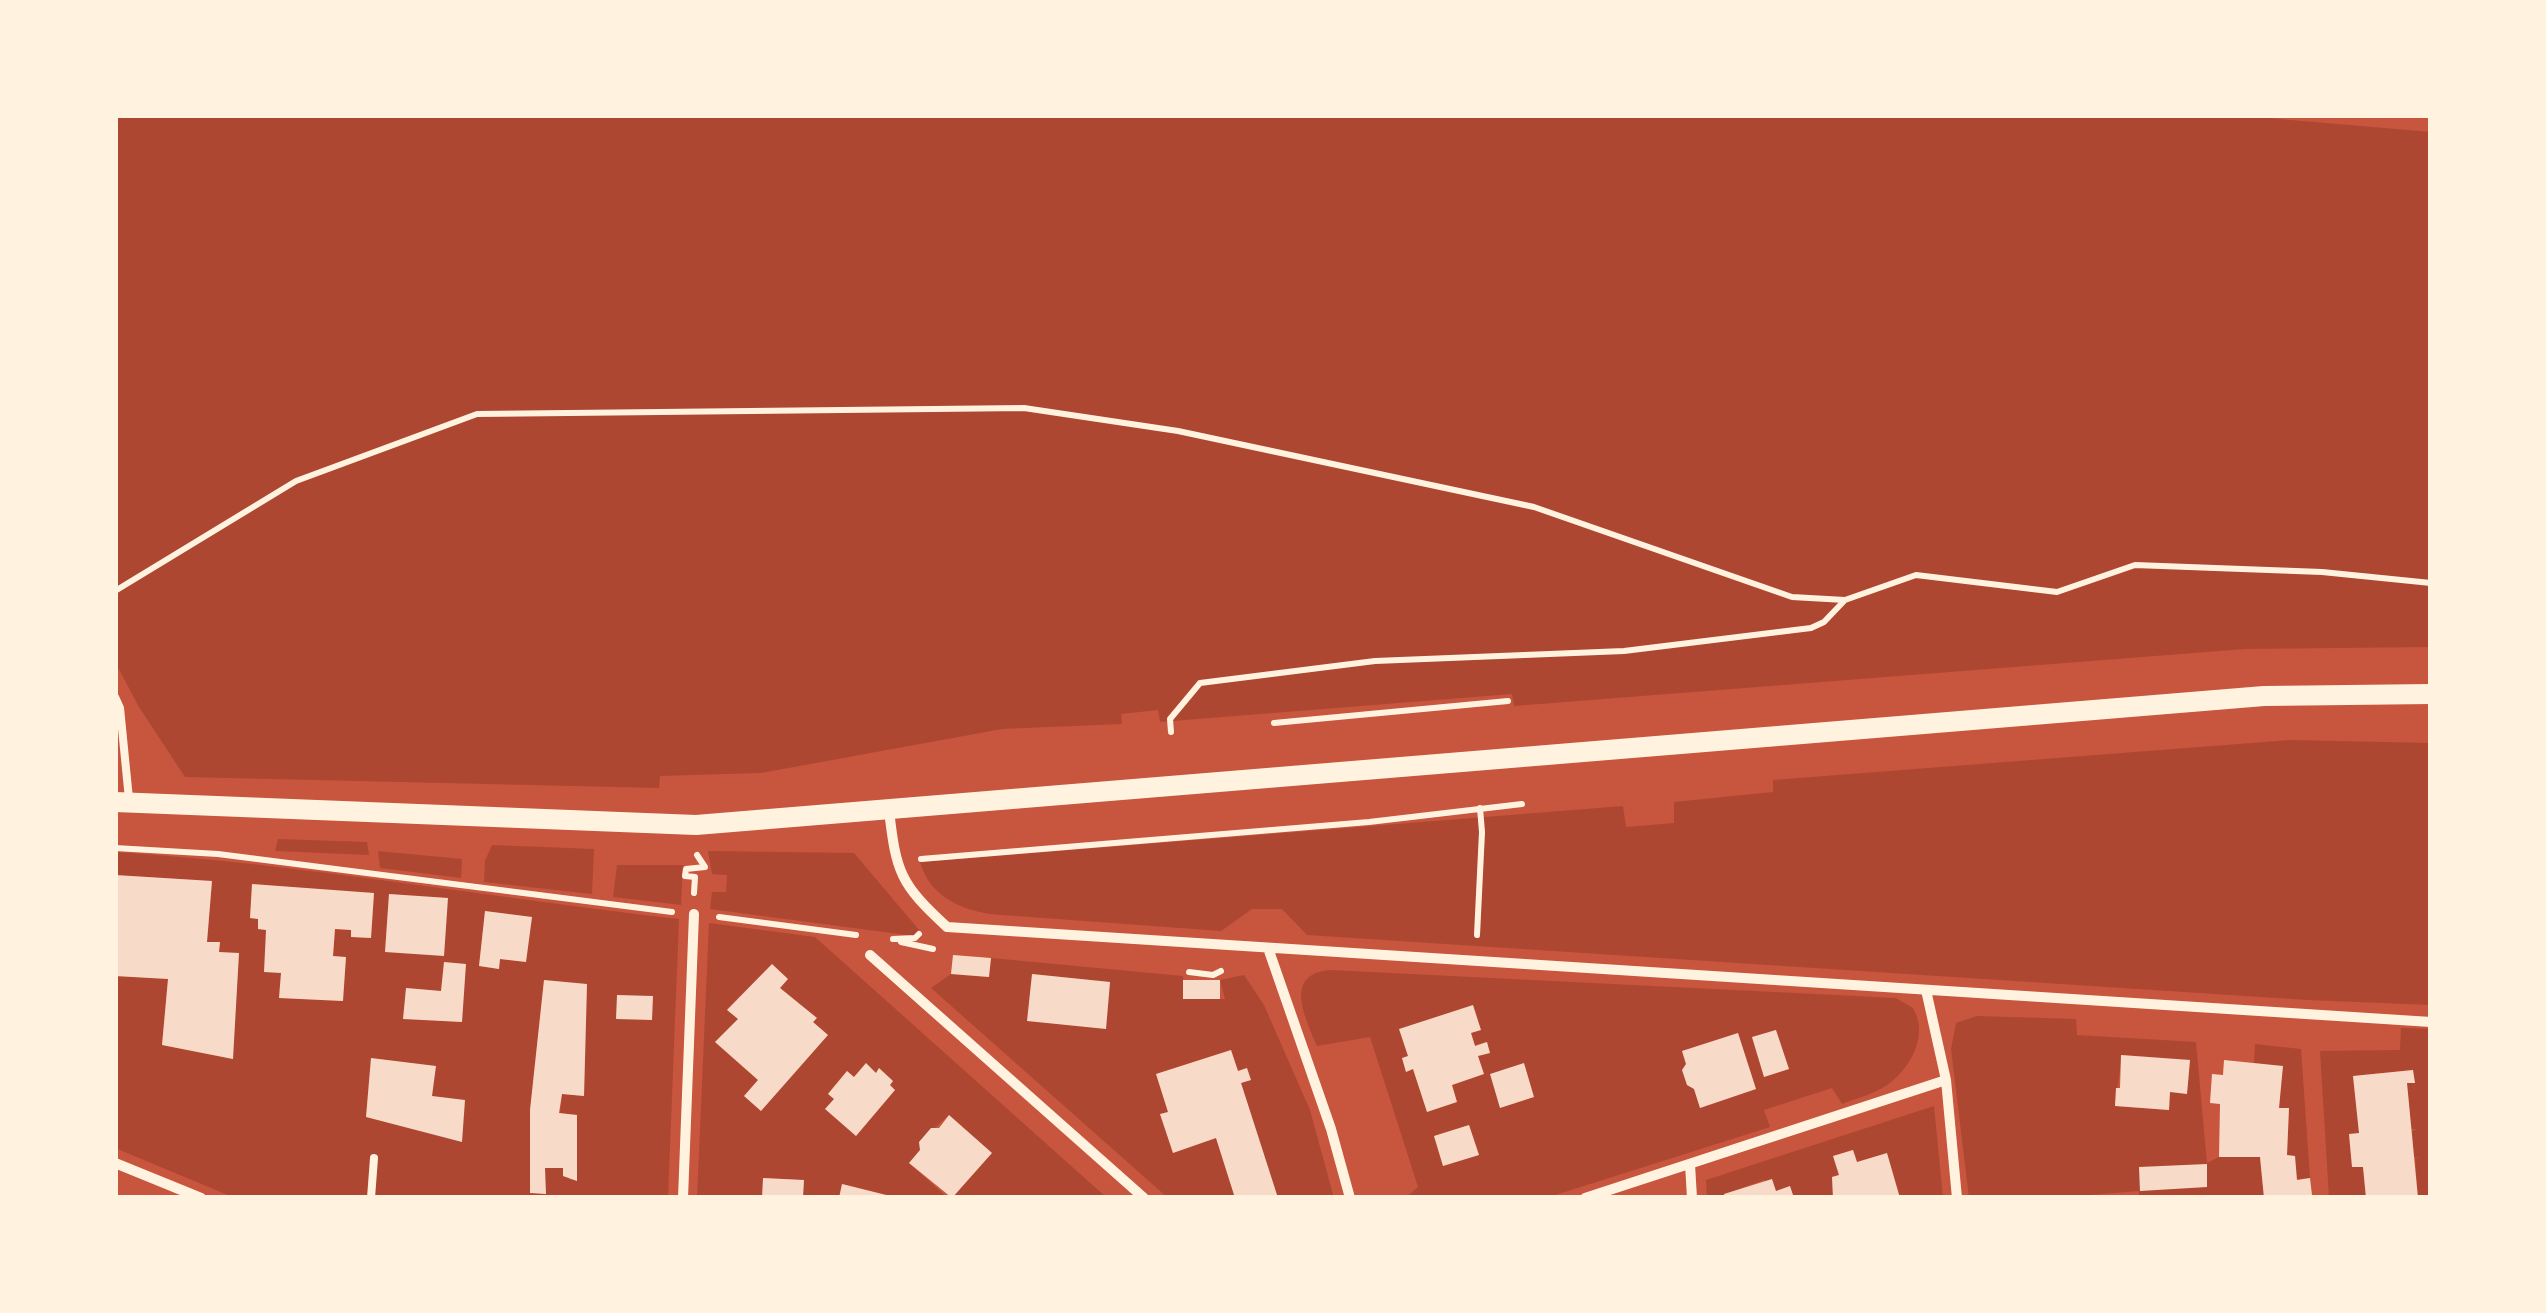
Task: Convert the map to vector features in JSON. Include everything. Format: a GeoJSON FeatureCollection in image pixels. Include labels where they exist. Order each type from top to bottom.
{"type":"FeatureCollection","features":[{"type":"Feature","properties":{"kind":"main road"},"geometry":{"type":"LineString","coordinates":[[122,803],[696,825],[2264,696],[2431,694]]}},
{"type":"Feature","properties":{"kind":"street"},"geometry":{"type":"LineString","coordinates":[[889,809],[895,862],[913,895],[947,927],[2431,1022]]}},
{"type":"Feature","properties":{"kind":"street"},"geometry":{"type":"LineString","coordinates":[[683,1198],[694,914]]}},
{"type":"Feature","properties":{"kind":"street"},"geometry":{"type":"LineString","coordinates":[[1268,948],[1332,1129],[1350,1198]]}},
{"type":"Feature","properties":{"kind":"street"},"geometry":{"type":"LineString","coordinates":[[870,955],[1144,1198]]}},
{"type":"Feature","properties":{"kind":"street"},"geometry":{"type":"LineString","coordinates":[[1926,990],[1946,1080],[1957,1198]]}},
{"type":"Feature","properties":{"kind":"street"},"geometry":{"type":"LineString","coordinates":[[1585,1198],[1946,1080]]}},
{"type":"Feature","properties":{"kind":"street"},"geometry":{"type":"LineString","coordinates":[[115,1163],[201,1198]]}},
{"type":"Feature","properties":{"kind":"street"},"geometry":{"type":"LineString","coordinates":[[1690,1164],[1692,1198]]}},
{"type":"Feature","properties":{"kind":"lane"},"geometry":{"type":"LineString","coordinates":[[115,697],[120,708],[122,803]]}},
{"type":"Feature","properties":{"kind":"lane"},"geometry":{"type":"LineString","coordinates":[[371,1198],[374,1158]]}},
{"type":"Feature","properties":{"kind":"path"},"geometry":{"type":"LineString","coordinates":[[115,590],[296,481],[477,414],[1024,408],[1178,430],[1534,507],[1792,597],[1845,600],[1916,574],[2057,592],[2135,566],[2322,572],[2431,583]]}},
{"type":"Feature","properties":{"kind":"path"},"geometry":{"type":"LineString","coordinates":[[1171,732],[1170,719],[1200,682],[1375,661],[1624,651],[1811,628],[1824,622],[1845,600]]}},
{"type":"Feature","properties":{"kind":"path"},"geometry":{"type":"LineString","coordinates":[[1274,723],[1508,701]]}},
{"type":"Feature","properties":{"kind":"path"},"geometry":{"type":"LineString","coordinates":[[895,862],[1369,822],[1522,804]]}},
{"type":"Feature","properties":{"kind":"path"},"geometry":{"type":"LineString","coordinates":[[1476,961],[1480,808]]}},
{"type":"Feature","properties":{"kind":"path"},"geometry":{"type":"LineString","coordinates":[[115,848],[218,854],[893,939],[915,938],[920,934],[925,937],[947,927]]}},
{"type":"Feature","properties":{"kind":"path"},"geometry":{"type":"LineString","coordinates":[[694,914],[695,877],[686,876],[686,868],[705,867],[697,852]]}},
{"type":"Feature","properties":{"kind":"shaded area"},"geometry":{"type":"Polygon","coordinates":[[[115,115],[2233,115],[2431,132],[2431,647],[2245,649],[1514,706],[1512,694],[1160,722],[1158,710],[1121,714],[1122,724],[1002,729],[761,773],[660,776],[659,788],[185,777],[115,662],[115,115]]]}},
{"type":"Feature","properties":{"kind":"shaded area"},"geometry":{"type":"Polygon","coordinates":[[[2290,740],[2431,743],[2431,1005],[1307,935],[1282,909],[1252,909],[1221,931],[989,914],[967,908],[938,892],[920,862],[1623,806],[1626,827],[1674,823],[1674,802],[1773,792],[1773,780],[2290,740]]]}},
{"type":"Feature","properties":{"kind":"shaded area"},"geometry":{"type":"Polygon","coordinates":[[[278,839],[367,842],[369,855],[275,851],[278,839]]]}},
{"type":"Feature","properties":{"kind":"shaded area"},"geometry":{"type":"Polygon","coordinates":[[[492,845],[594,849],[592,894],[484,882],[485,861],[492,845]]]}},
{"type":"Feature","properties":{"kind":"shaded area"},"geometry":{"type":"Polygon","coordinates":[[[378,851],[462,859],[461,878],[380,868],[378,851]]]}},
{"type":"Feature","properties":{"kind":"shaded area"},"geometry":{"type":"Polygon","coordinates":[[[708,851],[854,853],[920,931],[914,936],[710,909],[712,892],[726,892],[727,875],[712,874],[708,851]]]}},
{"type":"Feature","properties":{"kind":"shaded area"},"geometry":{"type":"Polygon","coordinates":[[[115,852],[186,857],[679,919],[668,1198],[235,1198],[115,1148],[115,976],[168,979],[162,1045],[232,1059],[239,954],[219,952],[220,943],[207,942],[212,881],[115,875],[115,852]],[[253,884],[250,918],[258,919],[258,929],[266,930],[281,973],[279,998],[342,1001],[346,958],[333,956],[335,929],[351,930],[352,937],[371,938],[374,894],[253,884]],[[389,894],[385,951],[444,955],[447,898],[389,894]],[[485,911],[479,966],[498,969],[500,959],[526,962],[532,917],[485,911]],[[444,963],[441,991],[406,988],[404,1018],[461,1022],[465,964],[444,963]],[[544,980],[530,1111],[530,1192],[545,1194],[545,1168],[563,1168],[570,1180],[577,1180],[577,1115],[560,1113],[562,1094],[584,1096],[587,985],[544,980]],[[371,1059],[366,1117],[464,1101],[432,1096],[435,1066],[371,1059]]]}},
{"type":"Feature","properties":{"kind":"shaded area"},"geometry":{"type":"Polygon","coordinates":[[[617,865],[683,865],[681,905],[613,897],[617,865]]]}},
{"type":"Feature","properties":{"kind":"shaded area"},"geometry":{"type":"Polygon","coordinates":[[[709,923],[815,937],[1107,1198],[952,1198],[991,1153],[949,1115],[919,1142],[920,1150],[909,1163],[948,1198],[900,1198],[843,1184],[839,1198],[803,1198],[803,1180],[764,1178],[762,1198],[697,1198],[709,923]],[[772,964],[727,1009],[738,1019],[715,1042],[758,1080],[744,1096],[761,1111],[816,1018],[780,988],[788,979],[772,964]],[[866,1064],[854,1077],[847,1071],[828,1093],[834,1099],[826,1108],[856,1136],[895,1090],[890,1085],[893,1081],[866,1064]]]}},
{"type":"Feature","properties":{"kind":"shaded area"},"geometry":{"type":"Polygon","coordinates":[[[991,958],[1183,976],[1184,999],[1225,999],[1220,980],[1244,975],[1264,1005],[1310,1110],[1334,1198],[1278,1198],[1241,1083],[1251,1080],[1246,1068],[1238,1071],[1231,1050],[1156,1074],[1168,1112],[1160,1115],[1173,1152],[1216,1138],[1235,1198],[1168,1198],[931,988],[951,974],[988,977],[991,958]],[[1032,974],[1106,1029],[1110,982],[1032,974]]]}},
{"type":"Feature","properties":{"kind":"shaded area"},"geometry":{"type":"Polygon","coordinates":[[[1330,970],[1896,998],[1913,1008],[1918,1040],[1910,1060],[1896,1078],[1871,1093],[1842,1104],[1832,1088],[1764,1110],[1770,1127],[1546,1198],[1405,1198],[1418,1187],[1370,1037],[1317,1046],[1301,999],[1306,980],[1330,970]],[[1400,1029],[1408,1056],[1402,1059],[1406,1071],[1413,1069],[1427,1112],[1452,1085],[1483,1074],[1478,1056],[1489,1053],[1486,1042],[1475,1045],[1471,1033],[1400,1029]],[[1775,1030],[1752,1038],[1764,1077],[1789,1069],[1775,1030]],[[1738,1033],[1682,1051],[1700,1108],[1756,1089],[1738,1033]],[[1469,1125],[1434,1136],[1443,1166],[1479,1154],[1469,1125]]]}},
{"type":"Feature","properties":{"kind":"shaded area"},"geometry":{"type":"Polygon","coordinates":[[[1977,1016],[2076,1019],[2077,1035],[2196,1042],[2207,1163],[2219,1157],[2260,1157],[2264,1198],[2139,1198],[2139,1191],[2053,1198],[1969,1198],[1951,1049],[1956,1023],[1977,1016]],[[2122,1055],[2115,1106],[2169,1110],[2170,1092],[2187,1093],[2190,1060],[2122,1055]]]}},
{"type":"Feature","properties":{"kind":"shaded area"},"geometry":{"type":"Polygon","coordinates":[[[2401,1028],[2431,1029],[2431,1198],[2418,1198],[2415,1158],[2420,1157],[2414,1157],[2412,1131],[2417,1129],[2411,1129],[2407,1083],[2415,1083],[2413,1070],[2353,1076],[2359,1133],[2349,1135],[2352,1167],[2363,1167],[2366,1198],[2329,1198],[2320,1051],[2400,1050],[2401,1028]]]}},
{"type":"Feature","properties":{"kind":"shaded area"},"geometry":{"type":"Polygon","coordinates":[[[2255,1044],[2301,1049],[2310,1178],[2297,1179],[2287,1155],[2289,1109],[2279,1108],[2282,1067],[2254,1063],[2255,1044]]]}},
{"type":"Feature","properties":{"kind":"shaded area"},"geometry":{"type":"Polygon","coordinates":[[[1934,1106],[1943,1198],[1900,1198],[1857,1162],[1853,1150],[1833,1156],[1839,1175],[1832,1177],[1833,1198],[1794,1198],[1790,1186],[1776,1191],[1764,1180],[1725,1194],[1725,1198],[1707,1198],[1706,1180],[1934,1106]]]}},
{"type":"Feature","properties":{"kind":"building"},"geometry":{"type":"Polygon","coordinates":[[[115,875],[212,881],[207,942],[220,942],[219,952],[239,953],[233,1059],[162,1045],[168,979],[115,976],[115,875]]]}},
{"type":"Feature","properties":{"kind":"building"},"geometry":{"type":"Polygon","coordinates":[[[252,884],[374,893],[371,938],[351,937],[351,930],[335,929],[333,956],[346,957],[343,1001],[279,998],[281,973],[264,972],[266,930],[258,929],[258,919],[250,918],[252,884]]]}},
{"type":"Feature","properties":{"kind":"building"},"geometry":{"type":"Polygon","coordinates":[[[389,894],[448,898],[444,956],[385,952],[389,894]]]}},
{"type":"Feature","properties":{"kind":"building"},"geometry":{"type":"Polygon","coordinates":[[[485,911],[532,917],[526,962],[500,959],[499,969],[479,966],[485,911]]]}},
{"type":"Feature","properties":{"kind":"building"},"geometry":{"type":"Polygon","coordinates":[[[953,955],[991,958],[989,977],[951,974],[953,955]]]}},
{"type":"Feature","properties":{"kind":"building"},"geometry":{"type":"Polygon","coordinates":[[[444,962],[466,964],[462,1022],[403,1019],[406,988],[441,991],[444,962]]]}},
{"type":"Feature","properties":{"kind":"building"},"geometry":{"type":"Polygon","coordinates":[[[772,964],[788,979],[780,988],[817,1018],[813,1022],[828,1035],[761,1111],[744,1096],[758,1080],[715,1042],[738,1019],[727,1010],[772,964]]]}},
{"type":"Feature","properties":{"kind":"building"},"geometry":{"type":"Polygon","coordinates":[[[1032,974],[1110,982],[1106,1029],[1027,1021],[1032,974]]]}},
{"type":"Feature","properties":{"kind":"building"},"geometry":{"type":"Polygon","coordinates":[[[544,980],[587,984],[584,1096],[562,1094],[559,1113],[577,1115],[577,1181],[563,1176],[563,1168],[545,1168],[546,1194],[530,1193],[530,1110],[544,980]]]}},
{"type":"Feature","properties":{"kind":"building"},"geometry":{"type":"Polygon","coordinates":[[[1183,980],[1220,980],[1220,999],[1183,999],[1183,980]]]}},
{"type":"Feature","properties":{"kind":"building"},"geometry":{"type":"Polygon","coordinates":[[[617,995],[653,996],[652,1020],[616,1019],[617,995]]]}},
{"type":"Feature","properties":{"kind":"building"},"geometry":{"type":"Polygon","coordinates":[[[1473,1005],[1481,1030],[1471,1033],[1475,1046],[1487,1042],[1490,1053],[1478,1056],[1484,1074],[1452,1085],[1457,1102],[1427,1112],[1413,1069],[1406,1072],[1402,1058],[1408,1056],[1399,1029],[1473,1005]]]}},
{"type":"Feature","properties":{"kind":"building"},"geometry":{"type":"Polygon","coordinates":[[[1776,1030],[1789,1069],[1764,1077],[1752,1037],[1776,1030]]]}},
{"type":"Feature","properties":{"kind":"building"},"geometry":{"type":"Polygon","coordinates":[[[1738,1033],[1756,1089],[1700,1108],[1682,1070],[1686,1064],[1682,1051],[1738,1033]]]}},
{"type":"Feature","properties":{"kind":"building"},"geometry":{"type":"Polygon","coordinates":[[[1231,1050],[1238,1071],[1247,1068],[1251,1080],[1241,1083],[1278,1198],[1235,1198],[1216,1138],[1173,1153],[1160,1114],[1168,1112],[1156,1074],[1231,1050]]]}},
{"type":"Feature","properties":{"kind":"building"},"geometry":{"type":"Polygon","coordinates":[[[2121,1055],[2190,1060],[2187,1094],[2170,1092],[2169,1110],[2115,1106],[2121,1055]]]}},
{"type":"Feature","properties":{"kind":"building"},"geometry":{"type":"Polygon","coordinates":[[[371,1058],[436,1066],[432,1096],[465,1100],[462,1142],[366,1117],[371,1058]]]}},
{"type":"Feature","properties":{"kind":"building"},"geometry":{"type":"Polygon","coordinates":[[[2224,1060],[2283,1066],[2279,1108],[2289,1108],[2287,1155],[2295,1156],[2297,1180],[2310,1178],[2312,1195],[2264,1198],[2260,1157],[2219,1157],[2220,1104],[2210,1103],[2212,1074],[2223,1075],[2224,1060]]]}},
{"type":"Feature","properties":{"kind":"building"},"geometry":{"type":"Polygon","coordinates":[[[866,1063],[876,1073],[879,1068],[893,1081],[890,1085],[895,1090],[856,1136],[825,1109],[834,1099],[828,1094],[847,1071],[854,1077],[866,1063]]]}},
{"type":"Feature","properties":{"kind":"building"},"geometry":{"type":"Polygon","coordinates":[[[1524,1063],[1534,1097],[1500,1108],[1490,1074],[1524,1063]]]}},
{"type":"Feature","properties":{"kind":"building"},"geometry":{"type":"Polygon","coordinates":[[[2413,1070],[2415,1083],[2407,1083],[2418,1198],[2366,1198],[2363,1167],[2352,1167],[2349,1134],[2359,1133],[2353,1076],[2413,1070]]]}},
{"type":"Feature","properties":{"kind":"building"},"geometry":{"type":"Polygon","coordinates":[[[949,1115],[992,1153],[952,1198],[909,1163],[920,1150],[919,1142],[949,1115]]]}},
{"type":"Feature","properties":{"kind":"building"},"geometry":{"type":"Polygon","coordinates":[[[1469,1125],[1479,1155],[1443,1166],[1434,1136],[1469,1125]]]}},
{"type":"Feature","properties":{"kind":"building"},"geometry":{"type":"Polygon","coordinates":[[[1853,1150],[1857,1162],[1887,1153],[1900,1198],[1833,1198],[1832,1177],[1839,1175],[1833,1156],[1853,1150]]]}},
{"type":"Feature","properties":{"kind":"building"},"geometry":{"type":"Polygon","coordinates":[[[2207,1164],[2207,1187],[2140,1191],[2139,1167],[2207,1164]]]}},
{"type":"Feature","properties":{"kind":"building"},"geometry":{"type":"Polygon","coordinates":[[[763,1178],[804,1180],[803,1198],[762,1198],[763,1178]]]}},
{"type":"Feature","properties":{"kind":"building"},"geometry":{"type":"Polygon","coordinates":[[[1772,1179],[1776,1191],[1790,1186],[1794,1198],[1725,1198],[1724,1194],[1772,1179]]]}},
{"type":"Feature","properties":{"kind":"building"},"geometry":{"type":"Polygon","coordinates":[[[842,1184],[894,1197],[894,1198],[839,1198],[842,1184]]]}}]}
